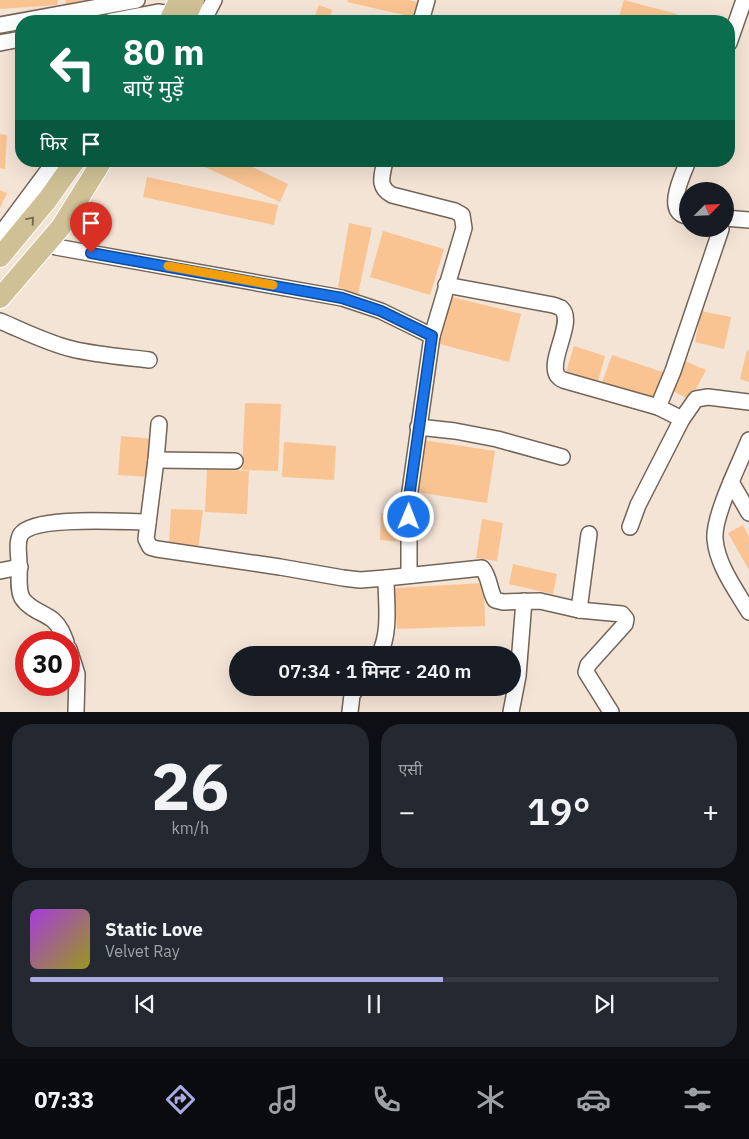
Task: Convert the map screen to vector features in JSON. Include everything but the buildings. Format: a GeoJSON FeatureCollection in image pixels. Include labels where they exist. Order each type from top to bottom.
{"type":"FeatureCollection","features":[{"type":"Feature","properties":{"kind":"main road"},"geometry":{"type":"LineString","coordinates":[[160,14],[179,0]]}},
{"type":"Feature","properties":{"kind":"main road"},"geometry":{"type":"LineString","coordinates":[[187,15],[194,0]]}},
{"type":"Feature","properties":{"kind":"main road"},"geometry":{"type":"LineString","coordinates":[[0,257],[48,199],[70,167]]}},
{"type":"Feature","properties":{"kind":"main road"},"geometry":{"type":"LineString","coordinates":[[0,298],[61,227],[98,167]]}},
{"type":"Feature","properties":{"kind":"street"},"geometry":{"type":"LineString","coordinates":[[55,15],[137,0]]}},
{"type":"Feature","properties":{"kind":"street"},"geometry":{"type":"LineString","coordinates":[[206,15],[214,0]]}},
{"type":"Feature","properties":{"kind":"street"},"geometry":{"type":"LineString","coordinates":[[423,15],[427,0]]}},
{"type":"Feature","properties":{"kind":"street"},"geometry":{"type":"LineString","coordinates":[[735,26],[744,0]]}},
{"type":"Feature","properties":{"kind":"street"},"geometry":{"type":"LineString","coordinates":[[0,25],[15,22]]}},
{"type":"Feature","properties":{"kind":"street"},"geometry":{"type":"LineString","coordinates":[[0,43],[15,39]]}},
{"type":"Feature","properties":{"kind":"street"},"geometry":{"type":"LineString","coordinates":[[0,235],[51,167]]}},
{"type":"Feature","properties":{"kind":"street"},"geometry":{"type":"LineString","coordinates":[[0,307],[56,247],[108,167]]}},
{"type":"Feature","properties":{"kind":"street"},"geometry":{"type":"LineString","coordinates":[[385,167],[382,184],[385,191],[392,195],[455,211],[462,215],[464,228],[432,336],[409,498],[409,574]]}},
{"type":"Feature","properties":{"kind":"street"},"geometry":{"type":"LineString","coordinates":[[682,182],[686,167]]}},
{"type":"Feature","properties":{"kind":"street"},"geometry":{"type":"LineString","coordinates":[[679,190],[675,203],[679,212]]}},
{"type":"Feature","properties":{"kind":"street"},"geometry":{"type":"LineString","coordinates":[[734,219],[749,220]]}},
{"type":"Feature","properties":{"kind":"street"},"geometry":{"type":"LineString","coordinates":[[658,407],[673,371],[718,238]]}},
{"type":"Feature","properties":{"kind":"street"},"geometry":{"type":"LineString","coordinates":[[56,247],[342,298],[381,311],[432,336]]}},
{"type":"Feature","properties":{"kind":"street"},"geometry":{"type":"LineString","coordinates":[[446,285],[561,308],[565,323],[555,367],[557,375],[563,380],[658,407],[682,419]]}},
{"type":"Feature","properties":{"kind":"street"},"geometry":{"type":"LineString","coordinates":[[0,321],[73,349],[149,360]]}},
{"type":"Feature","properties":{"kind":"street"},"geometry":{"type":"LineString","coordinates":[[630,527],[638,505],[682,419],[696,399],[708,397],[749,402]]}},
{"type":"Feature","properties":{"kind":"street"},"geometry":{"type":"LineString","coordinates":[[159,424],[146,539],[150,547],[157,550],[360,580],[482,568],[486,573],[495,600],[503,602],[540,601],[579,610],[622,614],[626,619],[625,624],[588,665],[586,672],[611,712]]}},
{"type":"Feature","properties":{"kind":"street"},"geometry":{"type":"LineString","coordinates":[[418,427],[455,431],[497,439],[562,457]]}},
{"type":"Feature","properties":{"kind":"street"},"geometry":{"type":"LineString","coordinates":[[748,447],[723,503],[715,538],[723,567],[749,612]]}},
{"type":"Feature","properties":{"kind":"street"},"geometry":{"type":"LineString","coordinates":[[156,460],[235,461]]}},
{"type":"Feature","properties":{"kind":"street"},"geometry":{"type":"LineString","coordinates":[[732,482],[749,513]]}},
{"type":"Feature","properties":{"kind":"street"},"geometry":{"type":"LineString","coordinates":[[62,631],[54,621],[30,606],[22,597],[18,544],[21,534],[32,527],[68,521],[148,522]]}},
{"type":"Feature","properties":{"kind":"street"},"geometry":{"type":"LineString","coordinates":[[579,610],[589,534]]}},
{"type":"Feature","properties":{"kind":"street"},"geometry":{"type":"LineString","coordinates":[[0,571],[20,567]]}},
{"type":"Feature","properties":{"kind":"street"},"geometry":{"type":"LineString","coordinates":[[383,646],[387,624],[386,578]]}},
{"type":"Feature","properties":{"kind":"street"},"geometry":{"type":"LineString","coordinates":[[510,712],[518,676],[524,601]]}},
{"type":"Feature","properties":{"kind":"street"},"geometry":{"type":"LineString","coordinates":[[76,696],[76,712]]}},
{"type":"Feature","properties":{"kind":"street"},"geometry":{"type":"LineString","coordinates":[[350,712],[352,696]]}},
{"type":"Feature","properties":{"kind":"slow traffic"},"geometry":{"type":"LineString","coordinates":[[168,266],[273,285]]}},
{"type":"Feature","properties":{"kind":"route"},"geometry":{"type":"LineString","coordinates":[[91,253],[342,298],[381,311],[432,336],[418,427],[409,498],[409,517]]}}]}
